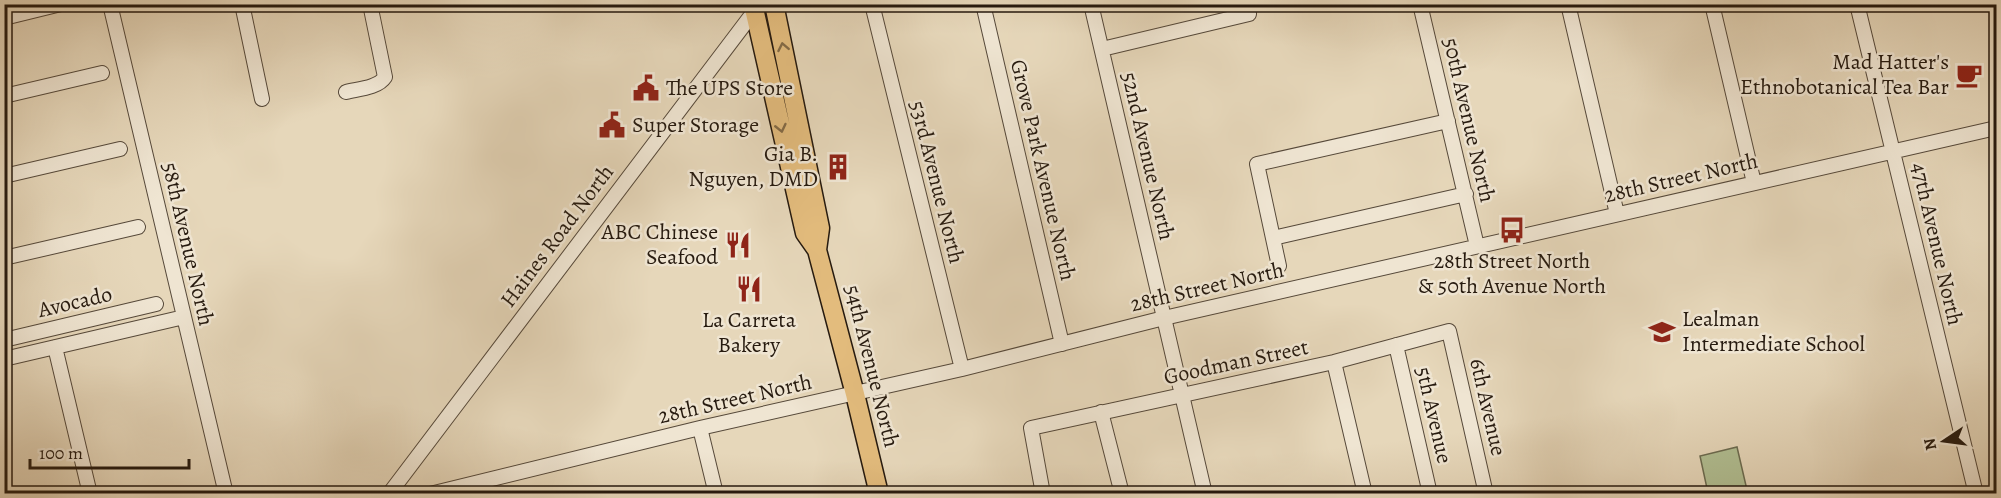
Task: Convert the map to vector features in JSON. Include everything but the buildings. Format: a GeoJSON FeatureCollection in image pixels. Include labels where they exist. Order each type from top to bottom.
{"type":"FeatureCollection","features":[{"type":"Feature","properties":{"kind":"main road","name":"54th Avenue North"},"geometry":{"type":"LineString","coordinates":[[774,4],[820,228],[817,250]]}},
{"type":"Feature","properties":{"kind":"main road","name":"54th Avenue North"},"geometry":{"type":"LineString","coordinates":[[756,6],[805,233],[817,250],[879,494]]}},
{"type":"Feature","properties":{"kind":"street"},"geometry":{"type":"LineString","coordinates":[[4,18],[61,4]]}},
{"type":"Feature","properties":{"kind":"street","name":"58th Avenue North"},"geometry":{"type":"LineString","coordinates":[[110,4],[225,494]]}},
{"type":"Feature","properties":{"kind":"street"},"geometry":{"type":"LineString","coordinates":[[242,4],[262,99]]}},
{"type":"Feature","properties":{"kind":"street"},"geometry":{"type":"LineString","coordinates":[[346,92],[383,81],[386,77],[370,4]]}},
{"type":"Feature","properties":{"kind":"street","name":"53rd Avenue North"},"geometry":{"type":"LineString","coordinates":[[872,4],[962,369]]}},
{"type":"Feature","properties":{"kind":"street","name":"Grove Park Avenue North"},"geometry":{"type":"LineString","coordinates":[[983,4],[1062,344]]}},
{"type":"Feature","properties":{"kind":"street","name":"52nd Avenue North"},"geometry":{"type":"LineString","coordinates":[[1091,4],[1205,494]]}},
{"type":"Feature","properties":{"kind":"street","name":"50th Avenue North"},"geometry":{"type":"LineString","coordinates":[[1420,4],[1477,246]]}},
{"type":"Feature","properties":{"kind":"street"},"geometry":{"type":"LineString","coordinates":[[1568,4],[1617,214]]}},
{"type":"Feature","properties":{"kind":"street"},"geometry":{"type":"LineString","coordinates":[[1712,4],[1754,183]]}},
{"type":"Feature","properties":{"kind":"street","name":"47th Avenue North"},"geometry":{"type":"LineString","coordinates":[[1857,4],[1976,494]]}},
{"type":"Feature","properties":{"kind":"street","name":"Haines Road North"},"geometry":{"type":"LineString","coordinates":[[389,494],[756,6]]}},
{"type":"Feature","properties":{"kind":"street"},"geometry":{"type":"LineString","coordinates":[[1102,49],[1249,14]]}},
{"type":"Feature","properties":{"kind":"street"},"geometry":{"type":"LineString","coordinates":[[4,96],[102,73]]}},
{"type":"Feature","properties":{"kind":"street"},"geometry":{"type":"LineString","coordinates":[[1279,266],[1257,164],[1448,121]]}},
{"type":"Feature","properties":{"kind":"street","name":"28th Street North"},"geometry":{"type":"LineString","coordinates":[[430,494],[700,428],[962,369],[1164,318],[1996,128]]}},
{"type":"Feature","properties":{"kind":"street"},"geometry":{"type":"LineString","coordinates":[[4,176],[120,149]]}},
{"type":"Feature","properties":{"kind":"street"},"geometry":{"type":"LineString","coordinates":[[1273,238],[1466,194]]}},
{"type":"Feature","properties":{"kind":"street"},"geometry":{"type":"LineString","coordinates":[[4,258],[138,227]]}},
{"type":"Feature","properties":{"kind":"street","name":"Avocado"},"geometry":{"type":"LineString","coordinates":[[4,340],[156,304]]}},
{"type":"Feature","properties":{"kind":"street"},"geometry":{"type":"LineString","coordinates":[[4,359],[184,317]]}},
{"type":"Feature","properties":{"kind":"street","name":"Goodman Street"},"geometry":{"type":"LineString","coordinates":[[1043,494],[1031,428],[1334,362],[1449,331]]}},
{"type":"Feature","properties":{"kind":"street","name":"6th Avenue"},"geometry":{"type":"LineString","coordinates":[[1449,331],[1486,494]]}},
{"type":"Feature","properties":{"kind":"street","name":"5th Avenue"},"geometry":{"type":"LineString","coordinates":[[1396,345],[1430,494]]}},
{"type":"Feature","properties":{"kind":"street"},"geometry":{"type":"LineString","coordinates":[[55,346],[90,494]]}},
{"type":"Feature","properties":{"kind":"street"},"geometry":{"type":"LineString","coordinates":[[1334,362],[1360,493]]}},
{"type":"Feature","properties":{"kind":"street"},"geometry":{"type":"LineString","coordinates":[[1101,412],[1122,494]]}},
{"type":"Feature","properties":{"kind":"street"},"geometry":{"type":"LineString","coordinates":[[700,428],[716,494]]}},
{"type":"Feature","properties":{"kind":"green space"},"geometry":{"type":"Polygon","coordinates":[[[1737,447],[1747,490],[1732,493],[1708,493],[1700,456],[1737,447]]]}},
{"type":"Feature","properties":{"kind":"place","name":"Mad Hatter's Ethnobotanical Tea Bar"},"geometry":{"type":"Point","coordinates":[1969,75]}},
{"type":"Feature","properties":{"kind":"place","name":"The UPS Store"},"geometry":{"type":"Point","coordinates":[646,88]}},
{"type":"Feature","properties":{"kind":"place","name":"Super Storage"},"geometry":{"type":"Point","coordinates":[612,125]}},
{"type":"Feature","properties":{"kind":"place","name":"Gia B. Nguyen, DMD"},"geometry":{"type":"Point","coordinates":[838,167]}},
{"type":"Feature","properties":{"kind":"place","name":"28th Street North & 50th Avenue North"},"geometry":{"type":"Point","coordinates":[1512,230]}},
{"type":"Feature","properties":{"kind":"place","name":"ABC Chinese Seafood"},"geometry":{"type":"Point","coordinates":[738,245]}},
{"type":"Feature","properties":{"kind":"place","name":"La Carreta Bakery"},"geometry":{"type":"Point","coordinates":[749,289]}},
{"type":"Feature","properties":{"kind":"place","name":"Lealman Intermediate School"},"geometry":{"type":"Point","coordinates":[1662,332]}}]}
